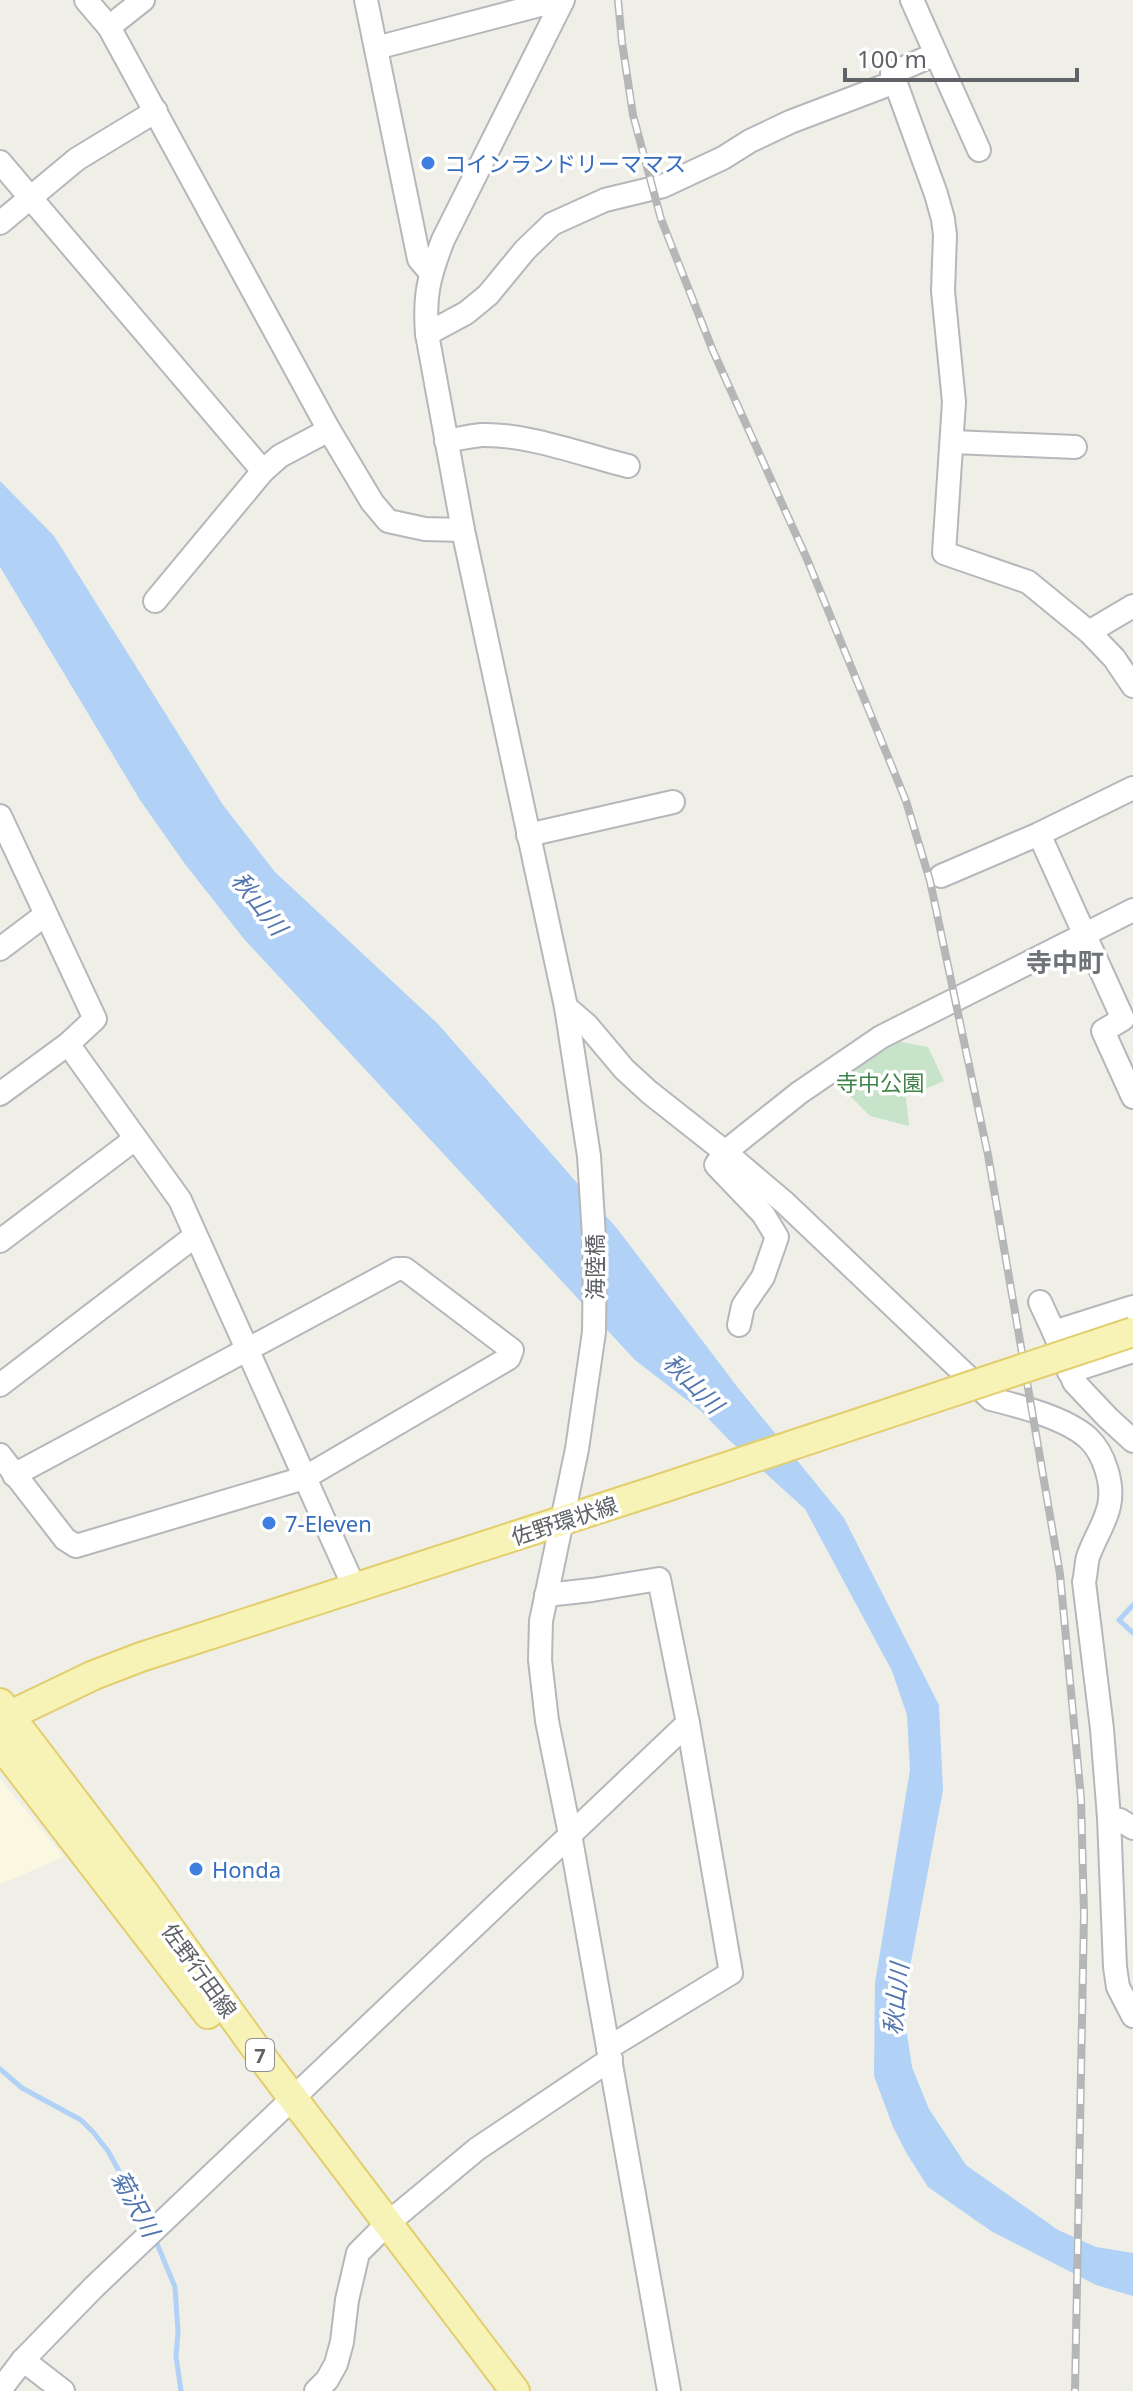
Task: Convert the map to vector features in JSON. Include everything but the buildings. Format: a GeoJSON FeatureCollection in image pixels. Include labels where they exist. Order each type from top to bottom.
{"type":"FeatureCollection","features":[{"type":"Feature","properties":{"kind":"main road","name":"佐野環状線"},"geometry":{"type":"LineString","coordinates":[[3,1713],[141,1657],[1133,1332]]}},
{"type":"Feature","properties":{"kind":"main road","name":"佐野行田線"},"geometry":{"type":"LineString","coordinates":[[3,1713],[143,1891],[287,2104]]}},
{"type":"Feature","properties":{"kind":"main road","name":"佐野行田線"},"geometry":{"type":"LineString","coordinates":[[0,1744],[287,2104],[382,2230],[515,2391]]}},
{"type":"Feature","properties":{"kind":"main road","name":"佐野行田線"},"geometry":{"type":"LineString","coordinates":[[382,2230],[492,2391]]}},
{"type":"Feature","properties":{"kind":"street"},"geometry":{"type":"LineString","coordinates":[[86,0],[109,27],[329,430],[372,502],[388,521],[425,529],[463,530]]}},
{"type":"Feature","properties":{"kind":"street"},"geometry":{"type":"LineString","coordinates":[[109,27],[143,0]]}},
{"type":"Feature","properties":{"kind":"street"},"geometry":{"type":"LineString","coordinates":[[366,0],[419,259],[430,272],[561,0]]}},
{"type":"Feature","properties":{"kind":"street"},"geometry":{"type":"LineString","coordinates":[[376,48],[561,0]]}},
{"type":"Feature","properties":{"kind":"street"},"geometry":{"type":"LineString","coordinates":[[912,0],[979,150]]}},
{"type":"Feature","properties":{"kind":"street"},"geometry":{"type":"LineString","coordinates":[[936,54],[892,73],[943,219],[945,235],[943,291],[954,402],[944,553],[1028,582],[1089,632],[1114,658],[1133,686]]}},
{"type":"Feature","properties":{"kind":"street"},"geometry":{"type":"LineString","coordinates":[[427,334],[466,313],[488,295],[525,250],[552,224],[605,200],[663,186],[790,122],[895,82]]}},
{"type":"Feature","properties":{"kind":"street"},"geometry":{"type":"LineString","coordinates":[[0,223],[77,159],[156,111]]}},
{"type":"Feature","properties":{"kind":"street"},"geometry":{"type":"LineString","coordinates":[[0,162],[263,471]]}},
{"type":"Feature","properties":{"kind":"street","name":"海陸橋"},"geometry":{"type":"LineString","coordinates":[[430,272],[426,295],[427,334],[446,441],[566,1007],[589,1156],[595,1253],[594,1332],[577,1449],[541,1621],[540,1660],[547,1721],[610,2053],[669,2391]]}},
{"type":"Feature","properties":{"kind":"street"},"geometry":{"type":"LineString","coordinates":[[155,601],[263,471],[280,456],[329,430]]}},
{"type":"Feature","properties":{"kind":"street"},"geometry":{"type":"LineString","coordinates":[[446,441],[482,435],[503,437],[532,441],[628,466]]}},
{"type":"Feature","properties":{"kind":"street"},"geometry":{"type":"LineString","coordinates":[[953,442],[1075,447]]}},
{"type":"Feature","properties":{"kind":"street"},"geometry":{"type":"LineString","coordinates":[[1089,632],[1133,606]]}},
{"type":"Feature","properties":{"kind":"street"},"geometry":{"type":"LineString","coordinates":[[941,876],[1039,834],[1133,788]]}},
{"type":"Feature","properties":{"kind":"street"},"geometry":{"type":"LineString","coordinates":[[528,835],[673,802]]}},
{"type":"Feature","properties":{"kind":"street"},"geometry":{"type":"LineString","coordinates":[[0,816],[95,1019],[68,1044],[0,1094]]}},
{"type":"Feature","properties":{"kind":"street"},"geometry":{"type":"LineString","coordinates":[[1039,834],[1123,1019],[1103,1031],[1133,1097]]}},
{"type":"Feature","properties":{"kind":"street"},"geometry":{"type":"LineString","coordinates":[[739,1325],[743,1306],[763,1277],[777,1237],[763,1214],[716,1165],[725,1152],[799,1093],[881,1037],[1133,910]]}},
{"type":"Feature","properties":{"kind":"street"},"geometry":{"type":"LineString","coordinates":[[0,949],[45,915]]}},
{"type":"Feature","properties":{"kind":"street"},"geometry":{"type":"LineString","coordinates":[[566,1007],[587,1025],[624,1069],[821,1236],[991,1399],[1072,1428],[1089,1439],[1102,1460],[1111,1493],[1103,1524],[1088,1559],[1084,1582],[1102,1729],[1115,1967],[1118,1987],[1133,2016]]}},
{"type":"Feature","properties":{"kind":"street"},"geometry":{"type":"LineString","coordinates":[[68,1044],[180,1200],[355,1589]]}},
{"type":"Feature","properties":{"kind":"street"},"geometry":{"type":"LineString","coordinates":[[0,1241],[135,1139]]}},
{"type":"Feature","properties":{"kind":"street"},"geometry":{"type":"LineString","coordinates":[[0,1385],[195,1236]]}},
{"type":"Feature","properties":{"kind":"street"},"geometry":{"type":"LineString","coordinates":[[0,1455],[14,1475],[65,1539],[76,1546],[304,1478],[509,1358],[512,1350],[405,1269],[397,1269],[14,1475]]}},
{"type":"Feature","properties":{"kind":"street"},"geometry":{"type":"LineString","coordinates":[[1040,1302],[1069,1372],[1080,1390],[1133,1441]]}},
{"type":"Feature","properties":{"kind":"street"},"geometry":{"type":"LineString","coordinates":[[1054,1332],[1133,1307]]}},
{"type":"Feature","properties":{"kind":"street"},"geometry":{"type":"LineString","coordinates":[[1069,1372],[1133,1351]]}},
{"type":"Feature","properties":{"kind":"street"},"geometry":{"type":"LineString","coordinates":[[1089,1439],[1108,1418]]}},
{"type":"Feature","properties":{"kind":"street"},"geometry":{"type":"LineString","coordinates":[[316,2391],[336,2364],[358,2253],[477,2149],[610,2053],[731,1973],[688,1723],[659,1579],[546,1595]]}},
{"type":"Feature","properties":{"kind":"street"},"geometry":{"type":"LineString","coordinates":[[0,2390],[23,2360],[94,2287],[688,1723]]}},
{"type":"Feature","properties":{"kind":"street"},"geometry":{"type":"LineString","coordinates":[[1109,1818],[1133,1828]]}},
{"type":"Feature","properties":{"kind":"street"},"geometry":{"type":"LineString","coordinates":[[23,2360],[63,2391]]}},
{"type":"Feature","properties":{"kind":"shaded area"},"geometry":{"type":"Polygon","coordinates":[[[0,1779],[64,1857],[0,1884],[0,1779]]]}},
{"type":"Feature","properties":{"kind":"green space","name":"寺中公園"},"geometry":{"type":"Polygon","coordinates":[[[885,1039],[928,1047],[944,1081],[906,1097],[909,1126],[870,1116],[831,1077],[885,1039]]]}},
{"type":"Feature","properties":{"kind":"water","name":"秋山川"},"geometry":{"type":"Polygon","coordinates":[[[0,481],[54,536],[223,805],[275,872],[438,1024],[619,1231],[739,1389],[844,1518],[939,1705],[943,1790],[906,1989],[905,2021],[912,2067],[929,2109],[966,2165],[1058,2230],[1096,2247],[1133,2253],[1133,2296],[1096,2285],[991,2231],[928,2187],[893,2127],[874,2076],[875,1983],[910,1770],[907,1715],[892,1671],[805,1509],[701,1411],[635,1360],[244,939],[185,864],[140,800],[0,567],[0,481]]]}},
{"type":"Feature","properties":{"kind":"waterway"},"geometry":{"type":"LineString","coordinates":[[1133,1605],[1119,1620],[1133,1633]]}},
{"type":"Feature","properties":{"kind":"waterway","name":"菊沢川"},"geometry":{"type":"LineString","coordinates":[[0,2069],[22,2088],[81,2120],[93,2132],[108,2151],[149,2226]]}},
{"type":"Feature","properties":{"kind":"waterway","name":"菊沢川"},"geometry":{"type":"LineString","coordinates":[[155,2239],[175,2287],[176,2356],[181,2391]]}},
{"type":"Feature","properties":{"kind":"railway"},"geometry":{"type":"LineString","coordinates":[[618,0],[633,115],[661,219],[713,351],[807,559],[906,801],[930,881],[988,1155],[1060,1574],[1081,1798],[1084,1914],[1075,2391]]}},
{"type":"Feature","properties":{"kind":"place","name":"コインランドリーママス"},"geometry":{"type":"Point","coordinates":[428,163]}},
{"type":"Feature","properties":{"kind":"place","name":"7-Eleven"},"geometry":{"type":"Point","coordinates":[269,1523]}},
{"type":"Feature","properties":{"kind":"place","name":"Honda"},"geometry":{"type":"Point","coordinates":[196,1869]}},
{"type":"Feature","properties":{"kind":"district","name":"寺中町"},"geometry":{"type":"Point","coordinates":[1065,962]}}]}
